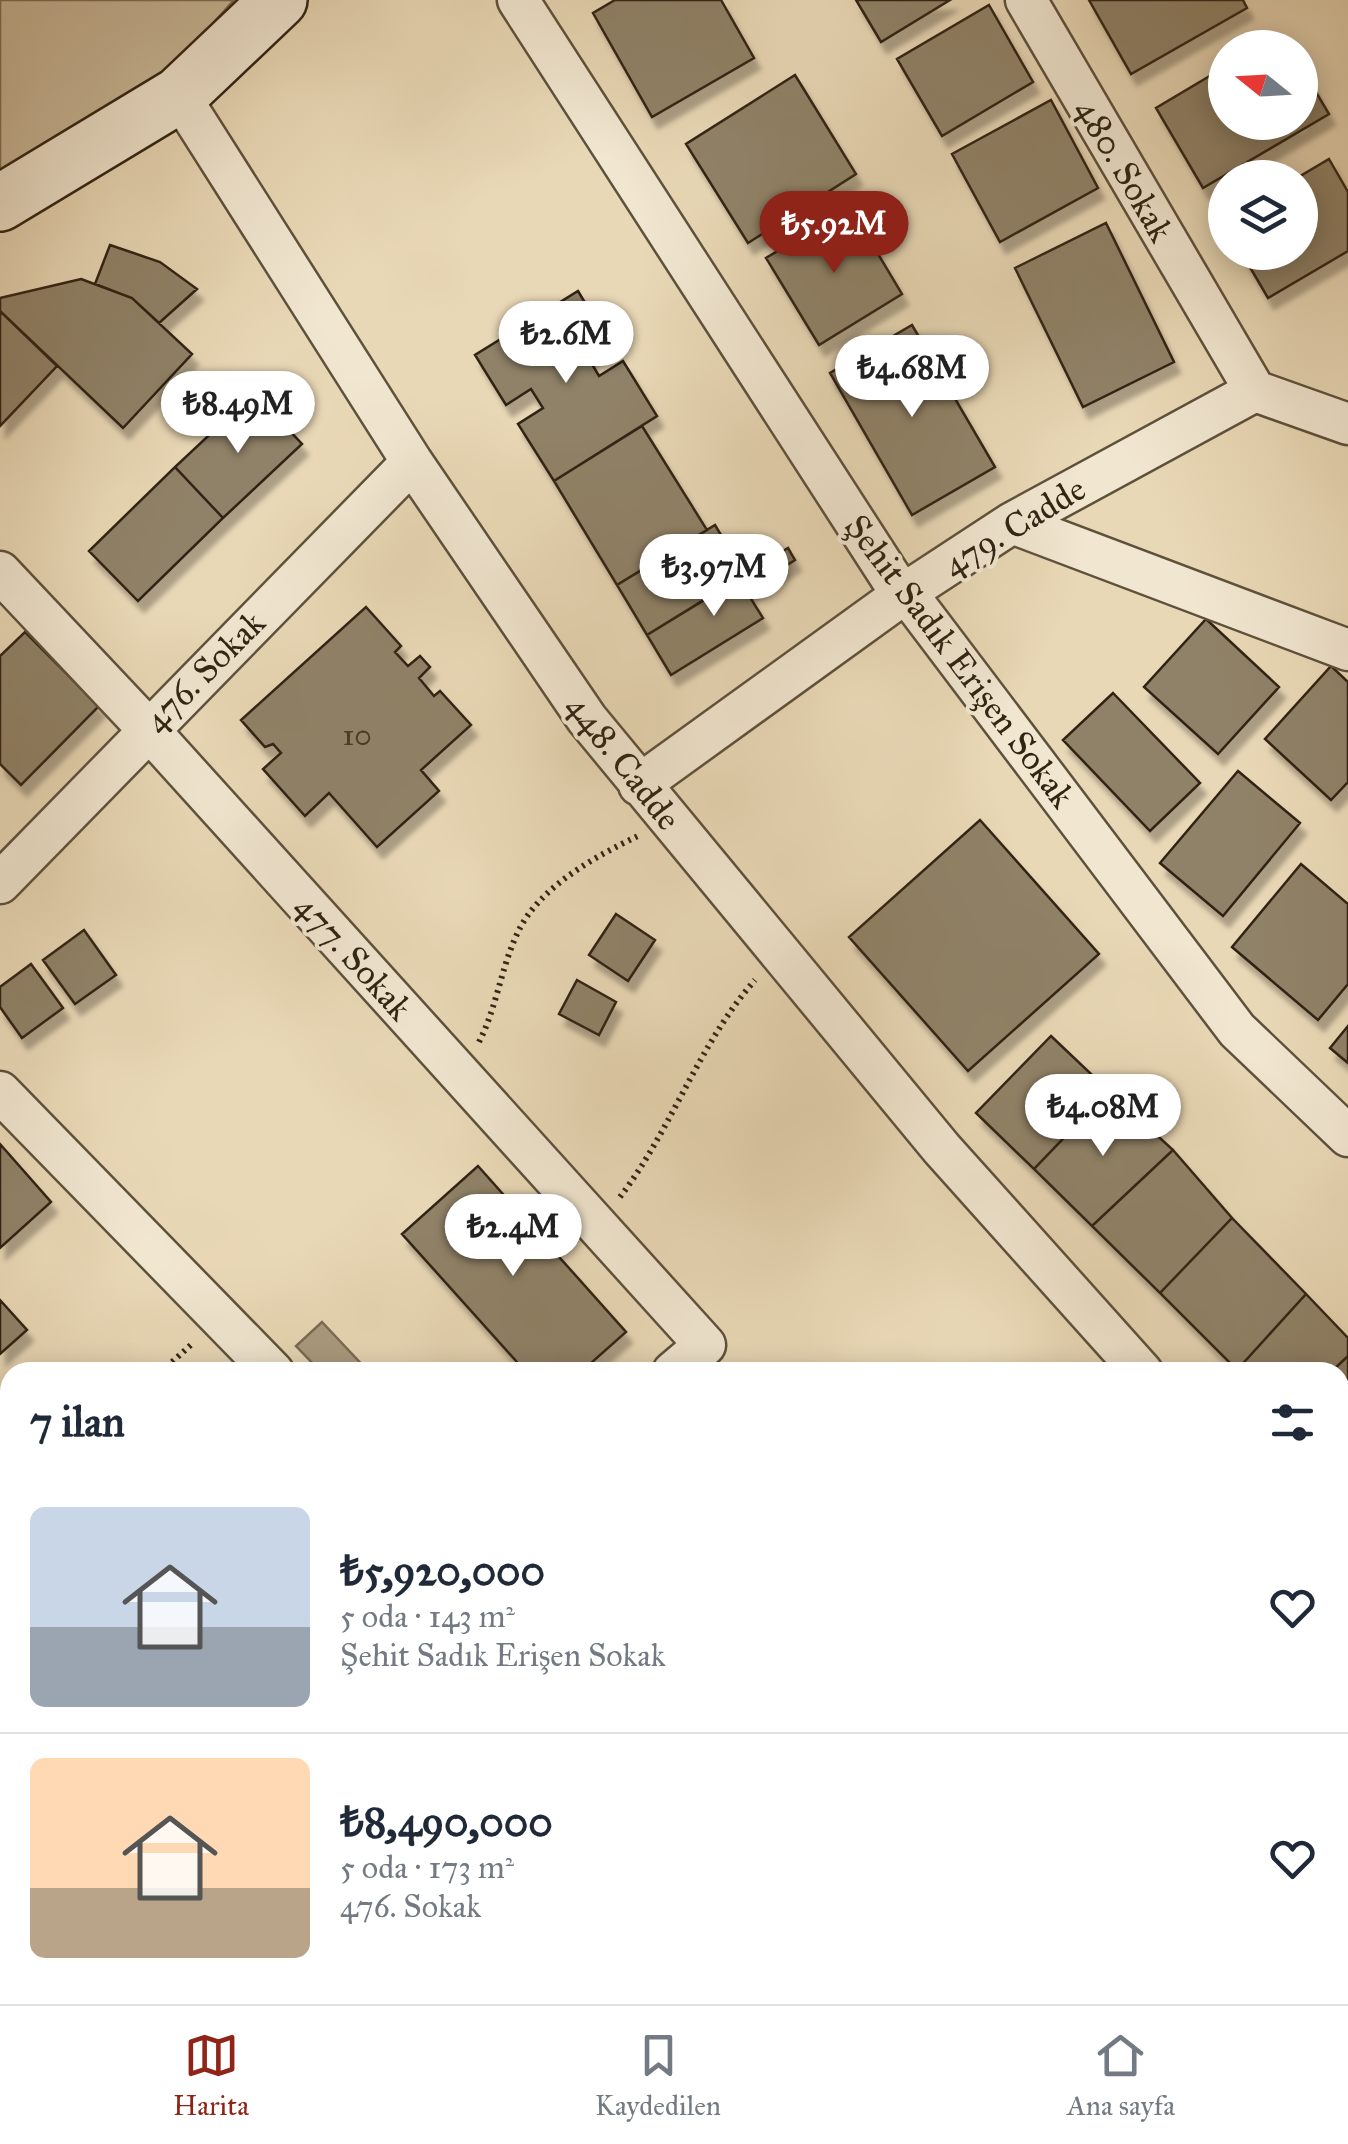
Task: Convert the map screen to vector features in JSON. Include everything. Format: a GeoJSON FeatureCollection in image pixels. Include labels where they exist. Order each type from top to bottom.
{"type":"FeatureCollection","features":[{"type":"Feature","properties":{"kind":"main road"},"geometry":{"type":"LineString","coordinates":[[0,203],[179,95],[280,0]]}},
{"type":"Feature","properties":{"kind":"street","name":"Şehit Sadık Erişen Sokak"},"geometry":{"type":"LineString","coordinates":[[518,0],[902,595],[911,598],[1237,1030],[1348,1136]]}},
{"type":"Feature","properties":{"kind":"street","name":"480. Sokak"},"geometry":{"type":"LineString","coordinates":[[1026,0],[1255,391]]}},
{"type":"Feature","properties":{"kind":"street","name":"448. Cadde"},"geometry":{"type":"LineString","coordinates":[[179,95],[412,462],[587,719],[942,1149],[1133,1362]]}},
{"type":"Feature","properties":{"kind":"street","name":"479. Cadde"},"geometry":{"type":"LineString","coordinates":[[638,785],[902,595],[1012,523],[1255,391]]}},
{"type":"Feature","properties":{"kind":"street"},"geometry":{"type":"LineString","coordinates":[[1255,391],[1348,424]]}},
{"type":"Feature","properties":{"kind":"street","name":"476. Sokak"},"geometry":{"type":"LineString","coordinates":[[0,883],[147,728],[412,462]]}},
{"type":"Feature","properties":{"kind":"street"},"geometry":{"type":"LineString","coordinates":[[1012,523],[1348,650]]}},
{"type":"Feature","properties":{"kind":"street","name":"477. Sokak"},"geometry":{"type":"LineString","coordinates":[[0,572],[147,728],[705,1345],[685,1362]]}},
{"type":"Feature","properties":{"kind":"street"},"geometry":{"type":"LineString","coordinates":[[0,1092],[263,1362]]}},
{"type":"Feature","properties":{"kind":"path"},"geometry":{"type":"LineString","coordinates":[[456,1070],[481,1040],[518,930],[538,904],[598,855],[669,821]]}},
{"type":"Feature","properties":{"kind":"path"},"geometry":{"type":"LineString","coordinates":[[598,1226],[634,1178],[717,1029],[778,953]]}},
{"type":"Feature","properties":{"kind":"shaded area"},"geometry":{"type":"Polygon","coordinates":[[[0,0],[234,0],[179,61],[0,180],[0,0]]]}},
{"type":"Feature","properties":{"kind":"shaded area"},"geometry":{"type":"Polygon","coordinates":[[[322,1322],[360,1362],[311,1362],[296,1346],[322,1322]]]}},
{"type":"Feature","properties":{"kind":"building"},"geometry":{"type":"Polygon","coordinates":[[[615,0],[721,0],[754,58],[652,117],[593,13],[615,0]]]}},
{"type":"Feature","properties":{"kind":"building"},"geometry":{"type":"Polygon","coordinates":[[[856,0],[950,0],[881,42],[856,0]]]}},
{"type":"Feature","properties":{"kind":"building"},"geometry":{"type":"Polygon","coordinates":[[[1089,0],[1243,0],[1247,8],[1131,74],[1089,0]]]}},
{"type":"Feature","properties":{"kind":"building"},"geometry":{"type":"Polygon","coordinates":[[[989,5],[1033,82],[942,136],[897,59],[989,5]]]}},
{"type":"Feature","properties":{"kind":"building"},"geometry":{"type":"Polygon","coordinates":[[[795,75],[856,174],[748,243],[686,144],[795,75]]]}},
{"type":"Feature","properties":{"kind":"building"},"geometry":{"type":"Polygon","coordinates":[[[1208,77],[1208,140],[1285,140],[1251,160],[1208,160],[1208,185],[1203,188],[1156,108],[1208,77]]]}},
{"type":"Feature","properties":{"kind":"building"},"geometry":{"type":"Polygon","coordinates":[[[1318,95],[1329,114],[1318,120],[1318,95]]]}},
{"type":"Feature","properties":{"kind":"building"},"geometry":{"type":"Polygon","coordinates":[[[1051,100],[1098,188],[1000,242],[952,154],[1051,100]]]}},
{"type":"Feature","properties":{"kind":"building"},"geometry":{"type":"Polygon","coordinates":[[[1329,159],[1348,192],[1348,251],[1318,269],[1318,166],[1329,159]]]}},
{"type":"Feature","properties":{"kind":"building"},"geometry":{"type":"Polygon","coordinates":[[[850,207],[902,294],[819,345],[766,258],[850,207]]]}},
{"type":"Feature","properties":{"kind":"building"},"geometry":{"type":"Polygon","coordinates":[[[1106,223],[1174,362],[1083,407],[1015,268],[1106,223]]]}},
{"type":"Feature","properties":{"kind":"building"},"geometry":{"type":"Polygon","coordinates":[[[110,245],[160,262],[197,289],[159,323],[132,298],[95,284],[110,245]]]}},
{"type":"Feature","properties":{"kind":"building"},"geometry":{"type":"Polygon","coordinates":[[[1252,270],[1316,270],[1268,298],[1252,270]]]}},
{"type":"Feature","properties":{"kind":"building"},"geometry":{"type":"Polygon","coordinates":[[[81,279],[132,298],[192,354],[123,428],[0,311],[0,298],[81,279]]]}},
{"type":"Feature","properties":{"kind":"building"},"geometry":{"type":"Polygon","coordinates":[[[578,291],[609,343],[587,356],[599,376],[623,361],[657,416],[554,481],[518,424],[543,408],[531,389],[506,405],[475,355],[578,291]]]}},
{"type":"Feature","properties":{"kind":"building"},"geometry":{"type":"Polygon","coordinates":[[[0,311],[57,366],[0,426],[0,311]]]}},
{"type":"Feature","properties":{"kind":"building"},"geometry":{"type":"Polygon","coordinates":[[[912,325],[995,467],[912,515],[830,373],[912,325]]]}},
{"type":"Feature","properties":{"kind":"building"},"geometry":{"type":"Polygon","coordinates":[[[254,393],[302,444],[223,518],[175,467],[254,393]]]}},
{"type":"Feature","properties":{"kind":"building"},"geometry":{"type":"Polygon","coordinates":[[[642,426],[707,530],[617,585],[554,481],[642,426]]]}},
{"type":"Feature","properties":{"kind":"building"},"geometry":{"type":"Polygon","coordinates":[[[175,467],[223,518],[138,601],[89,551],[175,467]]]}},
{"type":"Feature","properties":{"kind":"building"},"geometry":{"type":"Polygon","coordinates":[[[715,525],[745,575],[647,635],[617,585],[715,525]]]}},
{"type":"Feature","properties":{"kind":"building"},"geometry":{"type":"Polygon","coordinates":[[[788,548],[795,560],[746,591],[763,618],[671,675],[647,635],[788,548]]]}},
{"type":"Feature","properties":{"kind":"building"},"geometry":{"type":"Polygon","coordinates":[[[366,607],[401,646],[395,652],[408,666],[420,656],[430,667],[419,678],[434,696],[440,691],[471,725],[421,770],[439,791],[377,847],[329,793],[305,816],[263,769],[281,753],[273,744],[265,747],[241,720],[366,607]]]}},
{"type":"Feature","properties":{"kind":"building"},"geometry":{"type":"Polygon","coordinates":[[[1206,619],[1279,687],[1218,754],[1144,687],[1206,619]]]}},
{"type":"Feature","properties":{"kind":"building"},"geometry":{"type":"Polygon","coordinates":[[[25,632],[99,706],[21,785],[0,764],[0,656],[25,632]]]}},
{"type":"Feature","properties":{"kind":"building"},"geometry":{"type":"Polygon","coordinates":[[[1331,666],[1348,682],[1348,782],[1331,800],[1265,739],[1331,666]]]}},
{"type":"Feature","properties":{"kind":"building"},"geometry":{"type":"Polygon","coordinates":[[[1113,693],[1200,783],[1150,831],[1063,740],[1113,693]]]}},
{"type":"Feature","properties":{"kind":"building"},"geometry":{"type":"Polygon","coordinates":[[[1238,771],[1300,823],[1223,916],[1160,863],[1238,771]]]}},
{"type":"Feature","properties":{"kind":"building"},"geometry":{"type":"Polygon","coordinates":[[[980,820],[1099,954],[968,1071],[849,937],[980,820]]]}},
{"type":"Feature","properties":{"kind":"building"},"geometry":{"type":"Polygon","coordinates":[[[1301,864],[1348,904],[1348,984],[1318,1020],[1232,947],[1301,864]]]}},
{"type":"Feature","properties":{"kind":"building"},"geometry":{"type":"Polygon","coordinates":[[[616,914],[655,940],[628,981],[589,955],[616,914]]]}},
{"type":"Feature","properties":{"kind":"building"},"geometry":{"type":"Polygon","coordinates":[[[84,930],[116,975],[75,1004],[43,960],[84,930]]]}},
{"type":"Feature","properties":{"kind":"building"},"geometry":{"type":"Polygon","coordinates":[[[31,964],[63,1008],[22,1038],[0,1007],[0,987],[31,964]]]}},
{"type":"Feature","properties":{"kind":"building"},"geometry":{"type":"Polygon","coordinates":[[[577,980],[616,1002],[599,1035],[559,1014],[577,980]]]}},
{"type":"Feature","properties":{"kind":"building"},"geometry":{"type":"Polygon","coordinates":[[[1348,1026],[1348,1063],[1330,1048],[1348,1026]]]}},
{"type":"Feature","properties":{"kind":"building"},"geometry":{"type":"Polygon","coordinates":[[[1051,1036],[1109,1091],[1034,1169],[976,1113],[1051,1036]]]}},
{"type":"Feature","properties":{"kind":"building"},"geometry":{"type":"Polygon","coordinates":[[[1109,1091],[1173,1150],[1092,1226],[1034,1169],[1109,1091]]]}},
{"type":"Feature","properties":{"kind":"building"},"geometry":{"type":"Polygon","coordinates":[[[0,1144],[51,1202],[0,1248],[0,1144]]]}},
{"type":"Feature","properties":{"kind":"building"},"geometry":{"type":"Polygon","coordinates":[[[1173,1150],[1232,1218],[1160,1293],[1092,1226],[1173,1150]]]}},
{"type":"Feature","properties":{"kind":"building"},"geometry":{"type":"Polygon","coordinates":[[[478,1166],[626,1332],[592,1362],[517,1362],[402,1234],[478,1166]]]}},
{"type":"Feature","properties":{"kind":"building"},"geometry":{"type":"Polygon","coordinates":[[[1232,1218],[1306,1294],[1244,1362],[1229,1362],[1160,1293],[1232,1218]]]}},
{"type":"Feature","properties":{"kind":"building"},"geometry":{"type":"Polygon","coordinates":[[[1306,1294],[1348,1338],[1348,1356],[1342,1362],[1244,1362],[1306,1294]]]}},
{"type":"Feature","properties":{"kind":"building"},"geometry":{"type":"Polygon","coordinates":[[[0,1300],[27,1330],[0,1354],[0,1300]]]}}]}
